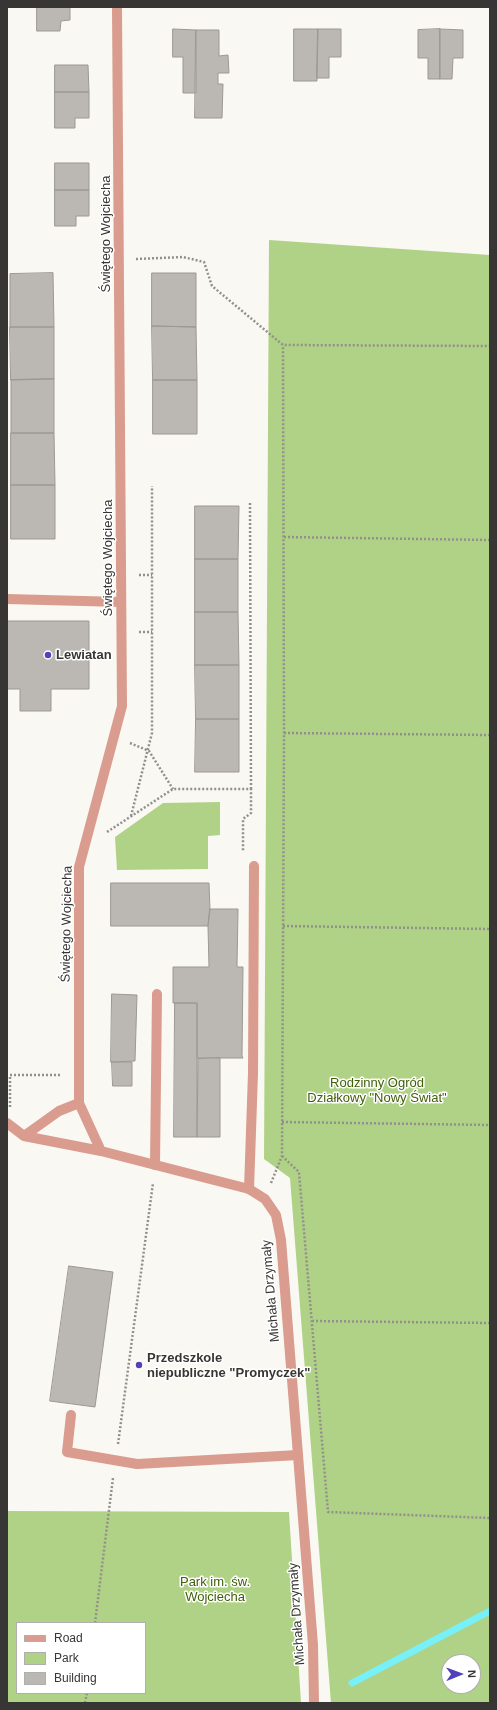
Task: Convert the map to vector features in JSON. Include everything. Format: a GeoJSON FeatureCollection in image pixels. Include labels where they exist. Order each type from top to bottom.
{"type":"FeatureCollection","features":[{"type":"Feature","properties":{"kind":"street","name":"Świętego Wojciecha"},"geometry":{"type":"LineString","coordinates":[[101,1151],[80,1103],[79,867],[122,706],[117,7]]}},
{"type":"Feature","properties":{"kind":"street"},"geometry":{"type":"LineString","coordinates":[[7,599],[121,602]]}},
{"type":"Feature","properties":{"kind":"street"},"geometry":{"type":"LineString","coordinates":[[249,1188],[253,1073],[254,866]]}},
{"type":"Feature","properties":{"kind":"street"},"geometry":{"type":"LineString","coordinates":[[155,1165],[157,994]]}},
{"type":"Feature","properties":{"kind":"street"},"geometry":{"type":"LineString","coordinates":[[24,1136],[59,1111],[80,1103]]}},
{"type":"Feature","properties":{"kind":"street","name":"Michała Drzymały"},"geometry":{"type":"LineString","coordinates":[[9,1124],[24,1136],[101,1151],[249,1188],[265,1199],[276,1215],[282,1240],[313,1645],[314,1703]]}},
{"type":"Feature","properties":{"kind":"street"},"geometry":{"type":"LineString","coordinates":[[71,1415],[67,1452],[137,1464],[298,1455]]}},
{"type":"Feature","properties":{"kind":"path"},"geometry":{"type":"LineString","coordinates":[[119,259],[183,257],[204,262],[212,286],[283,345],[490,346]]}},
{"type":"Feature","properties":{"kind":"path"},"geometry":{"type":"LineString","coordinates":[[265,1199],[282,1156],[284,732],[283,345]]}},
{"type":"Feature","properties":{"kind":"path"},"geometry":{"type":"LineString","coordinates":[[130,817],[152,733],[152,486]]}},
{"type":"Feature","properties":{"kind":"path"},"geometry":{"type":"LineString","coordinates":[[250,503],[251,813],[243,818],[243,857],[254,866]]}},
{"type":"Feature","properties":{"kind":"path"},"geometry":{"type":"LineString","coordinates":[[284,537],[490,540]]}},
{"type":"Feature","properties":{"kind":"path"},"geometry":{"type":"LineString","coordinates":[[284,732],[490,735]]}},
{"type":"Feature","properties":{"kind":"path"},"geometry":{"type":"LineString","coordinates":[[113,738],[129,742],[148,751],[173,789]]}},
{"type":"Feature","properties":{"kind":"path"},"geometry":{"type":"LineString","coordinates":[[107,833],[173,789],[251,789]]}},
{"type":"Feature","properties":{"kind":"path"},"geometry":{"type":"LineString","coordinates":[[283,926],[490,929]]}},
{"type":"Feature","properties":{"kind":"path"},"geometry":{"type":"LineString","coordinates":[[9,1124],[10,1075],[79,1076]]}},
{"type":"Feature","properties":{"kind":"path"},"geometry":{"type":"LineString","coordinates":[[282,1122],[490,1125]]}},
{"type":"Feature","properties":{"kind":"path"},"geometry":{"type":"LineString","coordinates":[[282,1156],[299,1172],[328,1512],[490,1518]]}},
{"type":"Feature","properties":{"kind":"path"},"geometry":{"type":"LineString","coordinates":[[95,1622],[155,1165]]}},
{"type":"Feature","properties":{"kind":"path"},"geometry":{"type":"LineString","coordinates":[[312,1322],[490,1323]]}},
{"type":"Feature","properties":{"kind":"green space","name":"Rodzinny Ogród Działkowy \"Nowy Świat\""},"geometry":{"type":"Polygon","coordinates":[[[269,240],[490,255],[490,1703],[331,1703],[290,1178],[264,1159],[269,240]]]}},
{"type":"Feature","properties":{"kind":"green space"},"geometry":{"type":"Polygon","coordinates":[[[220,802],[220,835],[208,836],[208,869],[117,870],[115,837],[163,803],[220,802]]]}},
{"type":"Feature","properties":{"kind":"green space","name":"Park im. św. Wojciecha"},"geometry":{"type":"Polygon","coordinates":[[[7,1511],[289,1512],[301,1703],[7,1703],[7,1511]]]}},
{"type":"Feature","properties":{"kind":"building"},"geometry":{"type":"Polygon","coordinates":[[[37,7],[70,7],[70,20],[61,21],[60,31],[37,31],[37,7]]]}},
{"type":"Feature","properties":{"kind":"building"},"geometry":{"type":"Polygon","coordinates":[[[173,29],[196,30],[196,93],[183,93],[183,57],[173,57],[173,29]]]}},
{"type":"Feature","properties":{"kind":"building"},"geometry":{"type":"Polygon","coordinates":[[[294,29],[318,29],[317,81],[294,81],[294,29]]]}},
{"type":"Feature","properties":{"kind":"building"},"geometry":{"type":"Polygon","coordinates":[[[318,29],[341,29],[341,57],[329,57],[329,78],[317,78],[318,29]]]}},
{"type":"Feature","properties":{"kind":"building"},"geometry":{"type":"Polygon","coordinates":[[[440,29],[440,79],[428,79],[428,58],[418,58],[418,30],[440,29]]]}},
{"type":"Feature","properties":{"kind":"building"},"geometry":{"type":"Polygon","coordinates":[[[440,29],[463,30],[463,58],[453,58],[452,79],[440,79],[440,29]]]}},
{"type":"Feature","properties":{"kind":"building"},"geometry":{"type":"Polygon","coordinates":[[[196,30],[219,30],[219,56],[228,55],[229,73],[218,73],[218,84],[223,84],[222,118],[195,118],[196,30]]]}},
{"type":"Feature","properties":{"kind":"building"},"geometry":{"type":"Polygon","coordinates":[[[55,65],[88,65],[89,92],[55,92],[55,65]]]}},
{"type":"Feature","properties":{"kind":"building"},"geometry":{"type":"Polygon","coordinates":[[[55,92],[89,92],[89,118],[75,118],[75,128],[55,128],[55,92]]]}},
{"type":"Feature","properties":{"kind":"building"},"geometry":{"type":"Polygon","coordinates":[[[55,163],[89,163],[89,190],[55,190],[55,163]]]}},
{"type":"Feature","properties":{"kind":"building"},"geometry":{"type":"Polygon","coordinates":[[[55,190],[89,190],[89,216],[76,216],[76,226],[55,226],[55,190]]]}},
{"type":"Feature","properties":{"kind":"building"},"geometry":{"type":"Polygon","coordinates":[[[53,273],[54,327],[10,327],[10,274],[53,273]]]}},
{"type":"Feature","properties":{"kind":"building"},"geometry":{"type":"Polygon","coordinates":[[[152,273],[196,273],[196,327],[152,326],[152,273]]]}},
{"type":"Feature","properties":{"kind":"building"},"geometry":{"type":"Polygon","coordinates":[[[152,326],[196,327],[197,380],[153,380],[152,326]]]}},
{"type":"Feature","properties":{"kind":"building"},"geometry":{"type":"Polygon","coordinates":[[[10,327],[54,327],[54,379],[11,380],[10,327]]]}},
{"type":"Feature","properties":{"kind":"building"},"geometry":{"type":"Polygon","coordinates":[[[54,379],[54,433],[11,433],[11,380],[54,379]]]}},
{"type":"Feature","properties":{"kind":"building"},"geometry":{"type":"Polygon","coordinates":[[[153,380],[197,380],[197,434],[153,434],[153,380]]]}},
{"type":"Feature","properties":{"kind":"building"},"geometry":{"type":"Polygon","coordinates":[[[11,433],[54,433],[55,485],[11,485],[11,433]]]}},
{"type":"Feature","properties":{"kind":"building"},"geometry":{"type":"Polygon","coordinates":[[[11,485],[55,485],[55,539],[11,539],[11,485]]]}},
{"type":"Feature","properties":{"kind":"building"},"geometry":{"type":"Polygon","coordinates":[[[195,506],[239,506],[238,559],[195,559],[195,506]]]}},
{"type":"Feature","properties":{"kind":"building"},"geometry":{"type":"Polygon","coordinates":[[[195,559],[238,559],[238,612],[195,612],[195,559]]]}},
{"type":"Feature","properties":{"kind":"building"},"geometry":{"type":"Polygon","coordinates":[[[195,612],[238,612],[239,665],[195,665],[195,612]]]}},
{"type":"Feature","properties":{"kind":"building","name":"Lewiatan"},"geometry":{"type":"Polygon","coordinates":[[[7,621],[89,621],[89,689],[51,689],[51,711],[20,711],[20,689],[7,689],[7,621]]]}},
{"type":"Feature","properties":{"kind":"building"},"geometry":{"type":"Polygon","coordinates":[[[195,665],[239,665],[239,719],[196,719],[195,665]]]}},
{"type":"Feature","properties":{"kind":"building"},"geometry":{"type":"Polygon","coordinates":[[[196,719],[239,719],[239,772],[195,772],[196,719]]]}},
{"type":"Feature","properties":{"kind":"building"},"geometry":{"type":"Polygon","coordinates":[[[111,883],[209,883],[210,910],[208,926],[111,926],[111,883]]]}},
{"type":"Feature","properties":{"kind":"building"},"geometry":{"type":"Polygon","coordinates":[[[210,909],[238,909],[237,967],[243,967],[243,1058],[197,1058],[197,1003],[173,1003],[173,967],[209,967],[208,926],[210,909]]]}},
{"type":"Feature","properties":{"kind":"building"},"geometry":{"type":"Polygon","coordinates":[[[112,994],[137,995],[135,1061],[111,1062],[112,994]]]}},
{"type":"Feature","properties":{"kind":"building"},"geometry":{"type":"Polygon","coordinates":[[[175,1003],[197,1003],[197,1137],[174,1137],[175,1003]]]}},
{"type":"Feature","properties":{"kind":"building"},"geometry":{"type":"Polygon","coordinates":[[[220,1058],[220,1137],[197,1137],[198,1059],[220,1058]]]}},
{"type":"Feature","properties":{"kind":"building"},"geometry":{"type":"Polygon","coordinates":[[[112,1062],[132,1062],[132,1086],[113,1086],[112,1062]]]}},
{"type":"Feature","properties":{"kind":"building"},"geometry":{"type":"Polygon","coordinates":[[[69,1266],[113,1272],[95,1407],[50,1401],[69,1266]]]}},
{"type":"Feature","properties":{"kind":"waterway"},"geometry":{"type":"LineString","coordinates":[[352,1683],[490,1611]]}},
{"type":"Feature","properties":{"kind":"place","name":"Lewiatan"},"geometry":{"type":"Point","coordinates":[48,655]}},
{"type":"Feature","properties":{"kind":"place","name":"Przedszkole niepubliczne \"Promyczek\""},"geometry":{"type":"Point","coordinates":[139,1365]}}]}
